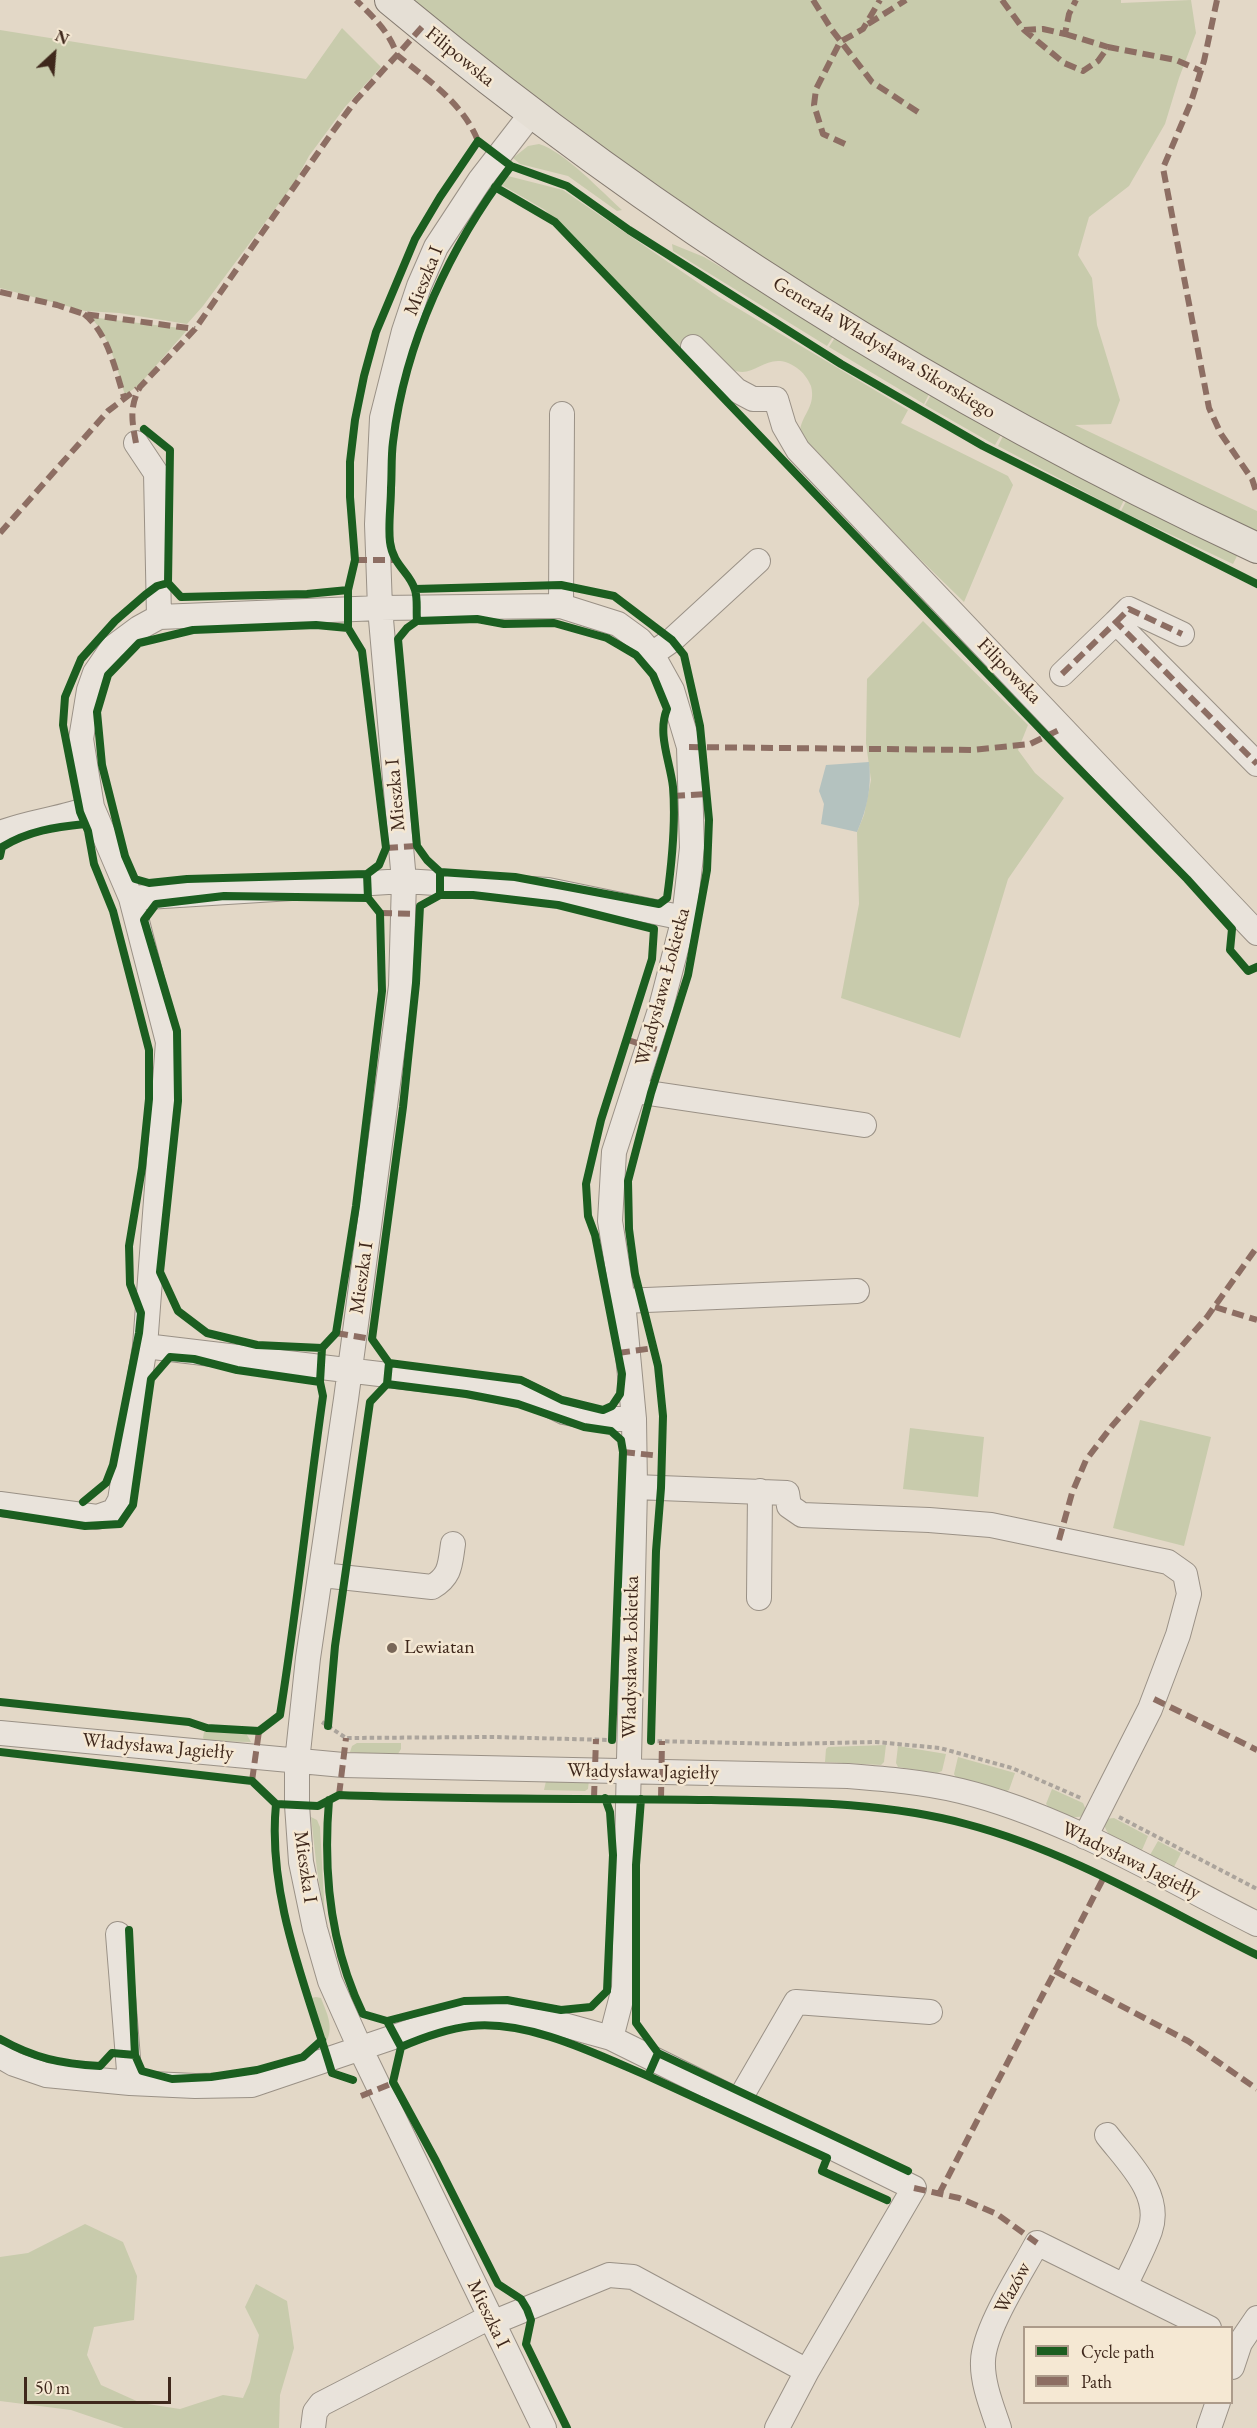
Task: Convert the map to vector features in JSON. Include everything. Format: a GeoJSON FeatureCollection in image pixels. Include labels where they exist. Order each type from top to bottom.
{"type":"FeatureCollection","features":[{"type":"Feature","properties":{"kind":"main road","name":"Filipowska"},"geometry":{"type":"LineString","coordinates":[[390,0],[531,114]]}},
{"type":"Feature","properties":{"kind":"main road","name":"Generała Władysława Sikorskiego"},"geometry":{"type":"LineString","coordinates":[[531,114],[694,231],[850,331],[1037,438],[1257,548]]}},
{"type":"Feature","properties":{"kind":"street","name":"Mieszka I"},"geometry":{"type":"LineString","coordinates":[[531,114],[480,180],[436,247],[419,286],[404,331],[382,418],[377,525],[380,608],[404,881],[401,986],[322,1575],[308,1658],[297,1762],[301,1862],[315,1929],[330,1981],[360,2048],[544,2428]]}},
{"type":"Feature","properties":{"kind":"street","name":"Filipowska"},"geometry":{"type":"LineString","coordinates":[[693,347],[736,390],[753,399],[776,399],[784,426],[798,450],[1257,933]]}},
{"type":"Feature","properties":{"kind":"street"},"geometry":{"type":"LineString","coordinates":[[561,606],[562,414]]}},
{"type":"Feature","properties":{"kind":"street"},"geometry":{"type":"LineString","coordinates":[[136,443],[156,473],[159,617]]}},
{"type":"Feature","properties":{"kind":"street"},"geometry":{"type":"LineString","coordinates":[[652,654],[672,640],[758,561]]}},
{"type":"Feature","properties":{"kind":"street","name":"Władysława Łokietka"},"geometry":{"type":"LineString","coordinates":[[0,1504],[97,1516],[114,1511],[120,1500],[145,1346],[168,1042],[131,898],[92,807],[81,739],[89,690],[95,673],[112,648],[138,628],[159,617],[380,608],[561,606],[618,624],[640,640],[652,654],[672,690],[689,747],[692,848],[684,918],[661,1007],[614,1152],[610,1221],[623,1301],[634,1419],[635,1487],[624,1988],[611,2038]]}},
{"type":"Feature","properties":{"kind":"street"},"geometry":{"type":"LineString","coordinates":[[1062,674],[1129,609],[1182,634]]}},
{"type":"Feature","properties":{"kind":"street"},"geometry":{"type":"LineString","coordinates":[[1116,622],[1257,764]]}},
{"type":"Feature","properties":{"kind":"street"},"geometry":{"type":"LineString","coordinates":[[0,833],[24,824],[80,812],[92,807]]}},
{"type":"Feature","properties":{"kind":"street"},"geometry":{"type":"LineString","coordinates":[[131,898],[404,881],[548,890],[684,918]]}},
{"type":"Feature","properties":{"kind":"street"},"geometry":{"type":"LineString","coordinates":[[635,1091],[864,1125]]}},
{"type":"Feature","properties":{"kind":"street"},"geometry":{"type":"LineString","coordinates":[[623,1301],[857,1291]]}},
{"type":"Feature","properties":{"kind":"street"},"geometry":{"type":"LineString","coordinates":[[145,1346],[522,1391],[564,1413],[599,1419],[634,1419]]}},
{"type":"Feature","properties":{"kind":"street"},"geometry":{"type":"LineString","coordinates":[[635,1487],[787,1492],[789,1506],[802,1515],[991,1525],[1168,1562],[1185,1574],[1189,1594],[1178,1635],[1150,1709],[1084,1837]]}},
{"type":"Feature","properties":{"kind":"street"},"geometry":{"type":"LineString","coordinates":[[759,1599],[760,1491]]}},
{"type":"Feature","properties":{"kind":"street"},"geometry":{"type":"LineString","coordinates":[[322,1575],[432,1587],[444,1580],[453,1544]]}},
{"type":"Feature","properties":{"kind":"street","name":"Władysława Jagiełły"},"geometry":{"type":"LineString","coordinates":[[0,1733],[194,1750],[297,1762],[402,1768],[848,1776],[903,1780],[961,1791],[1026,1810],[1257,1924]]}},
{"type":"Feature","properties":{"kind":"street"},"geometry":{"type":"LineString","coordinates":[[118,1934],[130,2083]]}},
{"type":"Feature","properties":{"kind":"street"},"geometry":{"type":"LineString","coordinates":[[738,2103],[796,2002],[930,2012]]}},
{"type":"Feature","properties":{"kind":"street"},"geometry":{"type":"LineString","coordinates":[[0,2056],[14,2064],[46,2075],[130,2083],[195,2086],[252,2085],[438,2022],[464,2016],[501,2013],[546,2020],[611,2038],[738,2103],[914,2188],[807,2371],[777,2428]]}},
{"type":"Feature","properties":{"kind":"street"},"geometry":{"type":"LineString","coordinates":[[1107,2135],[1140,2177],[1151,2202],[1151,2229],[1125,2286]]}},
{"type":"Feature","properties":{"kind":"street","name":"Wazów"},"geometry":{"type":"LineString","coordinates":[[999,2428],[986,2388],[982,2362],[985,2340],[1037,2243],[1205,2326]]}},
{"type":"Feature","properties":{"kind":"street"},"geometry":{"type":"LineString","coordinates":[[313,2428],[315,2412],[321,2404],[491,2320],[609,2275],[633,2277],[807,2371]]}},
{"type":"Feature","properties":{"kind":"street"},"geometry":{"type":"LineString","coordinates":[[1233,2360],[1236,2341],[1257,2318]]}},
{"type":"Feature","properties":{"kind":"street"},"geometry":{"type":"LineString","coordinates":[[1209,2428],[1218,2404]]}},
{"type":"Feature","properties":{"kind":"path"},"geometry":{"type":"LineString","coordinates":[[320,1721],[346,1738],[596,1739]]}},
{"type":"Feature","properties":{"kind":"green space"},"geometry":{"type":"Polygon","coordinates":[[[408,0],[1121,0],[1121,3],[1191,0],[1196,33],[1165,124],[1129,186],[1089,217],[1078,255],[1092,278],[1097,325],[1120,400],[1111,424],[1075,425],[1257,511],[1257,536],[1075,445],[826,303],[612,153],[408,0]]]}},
{"type":"Feature","properties":{"kind":"green space"},"geometry":{"type":"Polygon","coordinates":[[[342,28],[381,67],[345,107],[309,156],[295,182],[203,306],[187,324],[119,313],[85,311],[0,288],[0,30],[306,79],[342,28]]]}},
{"type":"Feature","properties":{"kind":"green space"},"geometry":{"type":"Polygon","coordinates":[[[539,144],[571,163],[622,210],[617,211],[568,176],[520,164],[513,158],[528,146],[539,144]]]}},
{"type":"Feature","properties":{"kind":"green space"},"geometry":{"type":"Polygon","coordinates":[[[508,176],[563,190],[719,297],[908,410],[901,423],[1008,476],[1013,485],[964,602],[802,444],[800,430],[811,404],[812,393],[810,383],[797,368],[778,361],[750,371],[736,371],[720,361],[699,337],[683,351],[545,210],[500,184],[508,176]]]}},
{"type":"Feature","properties":{"kind":"green space"},"geometry":{"type":"Polygon","coordinates":[[[672,244],[704,257],[834,335],[827,346],[673,251],[672,244]]]}},
{"type":"Feature","properties":{"kind":"green space"},"geometry":{"type":"Polygon","coordinates":[[[90,317],[188,329],[139,385],[125,395],[108,343],[90,317]]]}},
{"type":"Feature","properties":{"kind":"green space"},"geometry":{"type":"Polygon","coordinates":[[[836,336],[930,392],[924,404],[829,347],[836,336]]]}},
{"type":"Feature","properties":{"kind":"green space"},"geometry":{"type":"Polygon","coordinates":[[[932,393],[1002,433],[995,445],[925,405],[932,393]]]}},
{"type":"Feature","properties":{"kind":"green space"},"geometry":{"type":"Polygon","coordinates":[[[1004,434],[1125,498],[1119,510],[998,446],[1004,434]]]}},
{"type":"Feature","properties":{"kind":"green space"},"geometry":{"type":"Polygon","coordinates":[[[1127,499],[1239,552],[1233,564],[1121,511],[1127,499]]]}},
{"type":"Feature","properties":{"kind":"green space"},"geometry":{"type":"Polygon","coordinates":[[[923,621],[1028,725],[1018,750],[1035,773],[1064,798],[1008,879],[960,1038],[841,998],[859,904],[857,832],[864,815],[871,780],[866,743],[867,679],[923,621]]]}},
{"type":"Feature","properties":{"kind":"green space"},"geometry":{"type":"Polygon","coordinates":[[[1140,1420],[1211,1437],[1184,1546],[1113,1528],[1140,1420]]]}},
{"type":"Feature","properties":{"kind":"green space"},"geometry":{"type":"Polygon","coordinates":[[[910,1428],[984,1437],[978,1497],[903,1489],[910,1428]]]}},
{"type":"Feature","properties":{"kind":"green space"},"geometry":{"type":"Polygon","coordinates":[[[204,1732],[246,1733],[251,1742],[206,1741],[203,1738],[204,1732]]]}},
{"type":"Feature","properties":{"kind":"green space"},"geometry":{"type":"Polygon","coordinates":[[[357,1743],[401,1743],[401,1749],[396,1757],[350,1752],[352,1746],[357,1743]]]}},
{"type":"Feature","properties":{"kind":"green space"},"geometry":{"type":"Polygon","coordinates":[[[886,1745],[884,1762],[881,1765],[825,1762],[828,1747],[886,1745]]]}},
{"type":"Feature","properties":{"kind":"green space"},"geometry":{"type":"Polygon","coordinates":[[[898,1746],[946,1754],[942,1771],[937,1773],[898,1767],[896,1763],[898,1746]]]}},
{"type":"Feature","properties":{"kind":"green space"},"geometry":{"type":"Polygon","coordinates":[[[958,1757],[1015,1773],[1009,1790],[1004,1792],[956,1778],[954,1774],[958,1757]]]}},
{"type":"Feature","properties":{"kind":"green space"},"geometry":{"type":"Polygon","coordinates":[[[589,1780],[588,1789],[585,1791],[544,1790],[546,1781],[589,1780]]]}},
{"type":"Feature","properties":{"kind":"green space"},"geometry":{"type":"Polygon","coordinates":[[[1052,1789],[1083,1803],[1086,1810],[1083,1816],[1068,1816],[1049,1807],[1046,1804],[1052,1789]]]}},
{"type":"Feature","properties":{"kind":"green space"},"geometry":{"type":"Polygon","coordinates":[[[311,1817],[317,1820],[320,1827],[325,1918],[317,1870],[311,1817]]]}},
{"type":"Feature","properties":{"kind":"green space"},"geometry":{"type":"Polygon","coordinates":[[[1114,1818],[1148,1836],[1142,1850],[1138,1851],[1120,1843],[1106,1831],[1105,1819],[1114,1818]]]}},
{"type":"Feature","properties":{"kind":"green space"},"geometry":{"type":"Polygon","coordinates":[[[1158,1841],[1181,1853],[1174,1867],[1171,1868],[1151,1858],[1150,1855],[1158,1841]]]}},
{"type":"Feature","properties":{"kind":"green space"},"geometry":{"type":"Polygon","coordinates":[[[311,1998],[321,1998],[328,2015],[330,2027],[325,2044],[311,1998]]]}},
{"type":"Feature","properties":{"kind":"green space"},"geometry":{"type":"Polygon","coordinates":[[[85,2224],[123,2242],[137,2276],[134,2320],[94,2327],[87,2355],[101,2385],[141,2403],[180,2409],[223,2395],[243,2398],[250,2382],[259,2335],[245,2307],[256,2284],[287,2301],[294,2348],[280,2395],[279,2428],[124,2428],[71,2410],[0,2401],[0,2257],[28,2253],[85,2224]]]}},
{"type":"Feature","properties":{"kind":"shaded area"},"geometry":{"type":"Polygon","coordinates":[[[869,762],[868,798],[857,832],[821,824],[824,804],[819,791],[826,765],[869,762]]]}},
{"type":"Feature","properties":{"kind":"marked path"},"geometry":{"type":"LineString","coordinates":[[136,443],[133,408],[140,387],[195,329],[356,100],[397,55],[385,32],[356,0]]}},
{"type":"Feature","properties":{"kind":"marked path"},"geometry":{"type":"LineString","coordinates":[[813,0],[832,30],[872,82],[918,112]]}},
{"type":"Feature","properties":{"kind":"marked path"},"geometry":{"type":"LineString","coordinates":[[845,144],[823,134],[814,105],[816,89],[840,42],[863,29],[880,0]]}},
{"type":"Feature","properties":{"kind":"marked path"},"geometry":{"type":"LineString","coordinates":[[868,24],[906,0]]}},
{"type":"Feature","properties":{"kind":"marked path"},"geometry":{"type":"LineString","coordinates":[[1002,0],[1024,30],[1064,63],[1083,71],[1098,61],[1108,47],[1176,60],[1201,71]]}},
{"type":"Feature","properties":{"kind":"marked path"},"geometry":{"type":"LineString","coordinates":[[1024,30],[1043,29],[1065,34],[1069,14],[1076,0]]}},
{"type":"Feature","properties":{"kind":"marked path"},"geometry":{"type":"LineString","coordinates":[[1217,0],[1204,61],[1191,102],[1163,168],[1209,408],[1221,434],[1252,479],[1257,494]]}},
{"type":"Feature","properties":{"kind":"marked path"},"geometry":{"type":"LineString","coordinates":[[422,27],[397,55],[444,93],[463,115],[478,141]]}},
{"type":"Feature","properties":{"kind":"marked path"},"geometry":{"type":"LineString","coordinates":[[1065,34],[1108,47]]}},
{"type":"Feature","properties":{"kind":"marked path"},"geometry":{"type":"LineString","coordinates":[[0,292],[57,305],[84,314],[195,329]]}},
{"type":"Feature","properties":{"kind":"marked path"},"geometry":{"type":"LineString","coordinates":[[84,314],[105,341],[124,397]]}},
{"type":"Feature","properties":{"kind":"marked path"},"geometry":{"type":"LineString","coordinates":[[0,533],[108,411],[137,389]]}},
{"type":"Feature","properties":{"kind":"marked path"},"geometry":{"type":"LineString","coordinates":[[355,560],[394,560]]}},
{"type":"Feature","properties":{"kind":"marked path"},"geometry":{"type":"LineString","coordinates":[[1116,622],[1129,609],[1182,634]]}},
{"type":"Feature","properties":{"kind":"marked path"},"geometry":{"type":"LineString","coordinates":[[1062,674],[1116,622],[1257,764]]}},
{"type":"Feature","properties":{"kind":"marked path"},"geometry":{"type":"LineString","coordinates":[[689,747],[972,750],[1030,744],[1063,728]]}},
{"type":"Feature","properties":{"kind":"marked path"},"geometry":{"type":"LineString","coordinates":[[673,796],[707,794]]}},
{"type":"Feature","properties":{"kind":"marked path"},"geometry":{"type":"LineString","coordinates":[[386,848],[417,846]]}},
{"type":"Feature","properties":{"kind":"marked path"},"geometry":{"type":"LineString","coordinates":[[380,913],[419,914]]}},
{"type":"Feature","properties":{"kind":"marked path"},"geometry":{"type":"LineString","coordinates":[[628,1040],[665,1052]]}},
{"type":"Feature","properties":{"kind":"marked path"},"geometry":{"type":"LineString","coordinates":[[1059,1540],[1072,1493],[1086,1460],[1112,1426],[1207,1317],[1257,1247]]}},
{"type":"Feature","properties":{"kind":"marked path"},"geometry":{"type":"LineString","coordinates":[[1215,1307],[1257,1320]]}},
{"type":"Feature","properties":{"kind":"marked path"},"geometry":{"type":"LineString","coordinates":[[336,1333],[372,1339]]}},
{"type":"Feature","properties":{"kind":"marked path"},"geometry":{"type":"LineString","coordinates":[[618,1353],[654,1348]]}},
{"type":"Feature","properties":{"kind":"marked path"},"geometry":{"type":"LineString","coordinates":[[623,1452],[661,1456]]}},
{"type":"Feature","properties":{"kind":"marked path"},"geometry":{"type":"LineString","coordinates":[[1154,1699],[1257,1750]]}},
{"type":"Feature","properties":{"kind":"marked path"},"geometry":{"type":"LineString","coordinates":[[252,1781],[259,1731]]}},
{"type":"Feature","properties":{"kind":"marked path"},"geometry":{"type":"LineString","coordinates":[[339,1795],[346,1738]]}},
{"type":"Feature","properties":{"kind":"marked path"},"geometry":{"type":"LineString","coordinates":[[594,1798],[596,1739]]}},
{"type":"Feature","properties":{"kind":"marked path"},"geometry":{"type":"LineString","coordinates":[[661,1799],[662,1741]]}},
{"type":"Feature","properties":{"kind":"marked path"},"geometry":{"type":"LineString","coordinates":[[939,2194],[1104,1877]]}},
{"type":"Feature","properties":{"kind":"marked path"},"geometry":{"type":"LineString","coordinates":[[1055,1971],[1188,2041],[1257,2089]]}},
{"type":"Feature","properties":{"kind":"marked path"},"geometry":{"type":"LineString","coordinates":[[361,2096],[393,2083]]}},
{"type":"Feature","properties":{"kind":"marked path"},"geometry":{"type":"LineString","coordinates":[[914,2188],[959,2198],[997,2214],[1037,2243]]}},
{"type":"Feature","properties":{"kind":"cycle path"},"geometry":{"type":"LineString","coordinates":[[0,1702],[189,1722],[207,1728],[259,1731],[280,1715],[323,1396],[320,1382],[322,1348],[336,1333],[356,1206],[382,991],[380,913],[368,898],[367,874],[379,865],[386,848],[362,651],[348,628],[348,590],[355,560],[350,497],[350,462],[355,420],[376,332],[415,239],[478,141],[511,166],[567,186],[629,230],[841,364],[983,446],[1257,584]]}},
{"type":"Feature","properties":{"kind":"cycle path"},"geometry":{"type":"LineString","coordinates":[[328,1726],[335,1646],[370,1402],[387,1384],[389,1363],[372,1339],[403,1107],[416,983],[420,906],[440,895],[440,872],[417,846],[398,639],[417,621],[417,601],[413,584],[394,557],[390,542],[393,442],[408,368],[434,296],[469,229],[511,166]]}},
{"type":"Feature","properties":{"kind":"cycle path"},"geometry":{"type":"LineString","coordinates":[[495,187],[555,222],[1068,758],[1187,879],[1232,929],[1230,950],[1248,971],[1257,967]]}},
{"type":"Feature","properties":{"kind":"cycle path"},"geometry":{"type":"LineString","coordinates":[[144,429],[170,450],[168,583],[181,597],[307,594],[348,590]]}},
{"type":"Feature","properties":{"kind":"cycle path"},"geometry":{"type":"LineString","coordinates":[[83,1502],[106,1483],[113,1465],[139,1333],[141,1313],[130,1284],[129,1246],[142,1168],[149,1099],[149,1050],[113,911],[94,864],[88,831],[80,812],[63,725],[65,697],[81,659],[115,621],[157,586],[168,583]]}},
{"type":"Feature","properties":{"kind":"cycle path"},"geometry":{"type":"LineString","coordinates":[[415,589],[561,585],[614,596],[672,640],[684,655],[700,726],[709,820],[707,870],[688,975],[651,1093],[628,1181],[629,1229],[635,1274],[658,1366],[663,1416],[656,1551],[651,1741]]}},
{"type":"Feature","properties":{"kind":"cycle path"},"geometry":{"type":"LineString","coordinates":[[417,621],[477,619],[504,624],[554,623],[607,638],[636,655],[653,675],[667,709],[663,728],[673,787],[674,829],[667,898],[659,904],[515,877],[440,872]]}},
{"type":"Feature","properties":{"kind":"cycle path"},"geometry":{"type":"LineString","coordinates":[[348,628],[316,625],[193,630],[139,643],[108,675],[97,712],[102,765],[125,856],[135,879],[149,883],[187,879],[367,874]]}},
{"type":"Feature","properties":{"kind":"cycle path"},"geometry":{"type":"LineString","coordinates":[[0,856],[2,847],[32,833],[85,824]]}},
{"type":"Feature","properties":{"kind":"cycle path"},"geometry":{"type":"LineString","coordinates":[[389,1363],[521,1380],[562,1400],[603,1410],[612,1406],[620,1394],[622,1374],[595,1235],[588,1216],[586,1184],[601,1120],[652,959],[654,929],[558,905],[473,895],[440,895]]}},
{"type":"Feature","properties":{"kind":"cycle path"},"geometry":{"type":"LineString","coordinates":[[322,1348],[257,1345],[207,1333],[178,1311],[160,1272],[178,1101],[177,1031],[144,920],[156,904],[224,896],[368,898]]}},
{"type":"Feature","properties":{"kind":"cycle path"},"geometry":{"type":"LineString","coordinates":[[0,1513],[85,1526],[120,1524],[133,1505],[151,1379],[170,1357],[194,1359],[237,1370],[320,1382]]}},
{"type":"Feature","properties":{"kind":"cycle path"},"geometry":{"type":"LineString","coordinates":[[387,1384],[466,1394],[518,1404],[584,1427],[611,1431],[621,1440],[623,1452],[612,1740]]}},
{"type":"Feature","properties":{"kind":"cycle path"},"geometry":{"type":"LineString","coordinates":[[0,1752],[252,1781],[276,1804],[318,1806],[339,1795],[775,1802],[840,1804],[904,1811],[966,1824],[1042,1849],[1114,1882],[1257,1955]]}},
{"type":"Feature","properties":{"kind":"cycle path"},"geometry":{"type":"LineString","coordinates":[[387,2021],[464,2001],[507,2000],[561,2010],[591,2007],[607,1991],[613,1855],[610,1812],[605,1798]]}},
{"type":"Feature","properties":{"kind":"cycle path"},"geometry":{"type":"LineString","coordinates":[[401,2047],[453,2029],[471,2026],[516,2028],[562,2041],[648,2076],[658,2053],[636,2023],[636,1865],[641,1799]]}},
{"type":"Feature","properties":{"kind":"cycle path"},"geometry":{"type":"LineString","coordinates":[[329,1800],[327,1855],[332,1909],[343,1963],[352,1989],[363,2014],[387,2021],[401,2047],[393,2082],[498,2284],[521,2299],[527,2309],[531,2320],[526,2344],[567,2428]]}},
{"type":"Feature","properties":{"kind":"cycle path"},"geometry":{"type":"LineString","coordinates":[[276,1804],[277,1873],[300,1974],[332,2073],[353,2080]]}},
{"type":"Feature","properties":{"kind":"cycle path"},"geometry":{"type":"LineString","coordinates":[[129,1930],[135,2055],[142,2071],[172,2079],[211,2077],[257,2070],[303,2057],[322,2040]]}},
{"type":"Feature","properties":{"kind":"cycle path"},"geometry":{"type":"LineString","coordinates":[[0,2039],[36,2055],[73,2064],[100,2066],[112,2053],[135,2055]]}},
{"type":"Feature","properties":{"kind":"cycle path"},"geometry":{"type":"LineString","coordinates":[[658,2053],[908,2171]]}},
{"type":"Feature","properties":{"kind":"cycle path"},"geometry":{"type":"LineString","coordinates":[[648,2076],[827,2158],[822,2171],[887,2200]]}},
{"type":"Feature","properties":{"kind":"place","name":"Lewiatan"},"geometry":{"type":"Point","coordinates":[392,1648]}}]}
